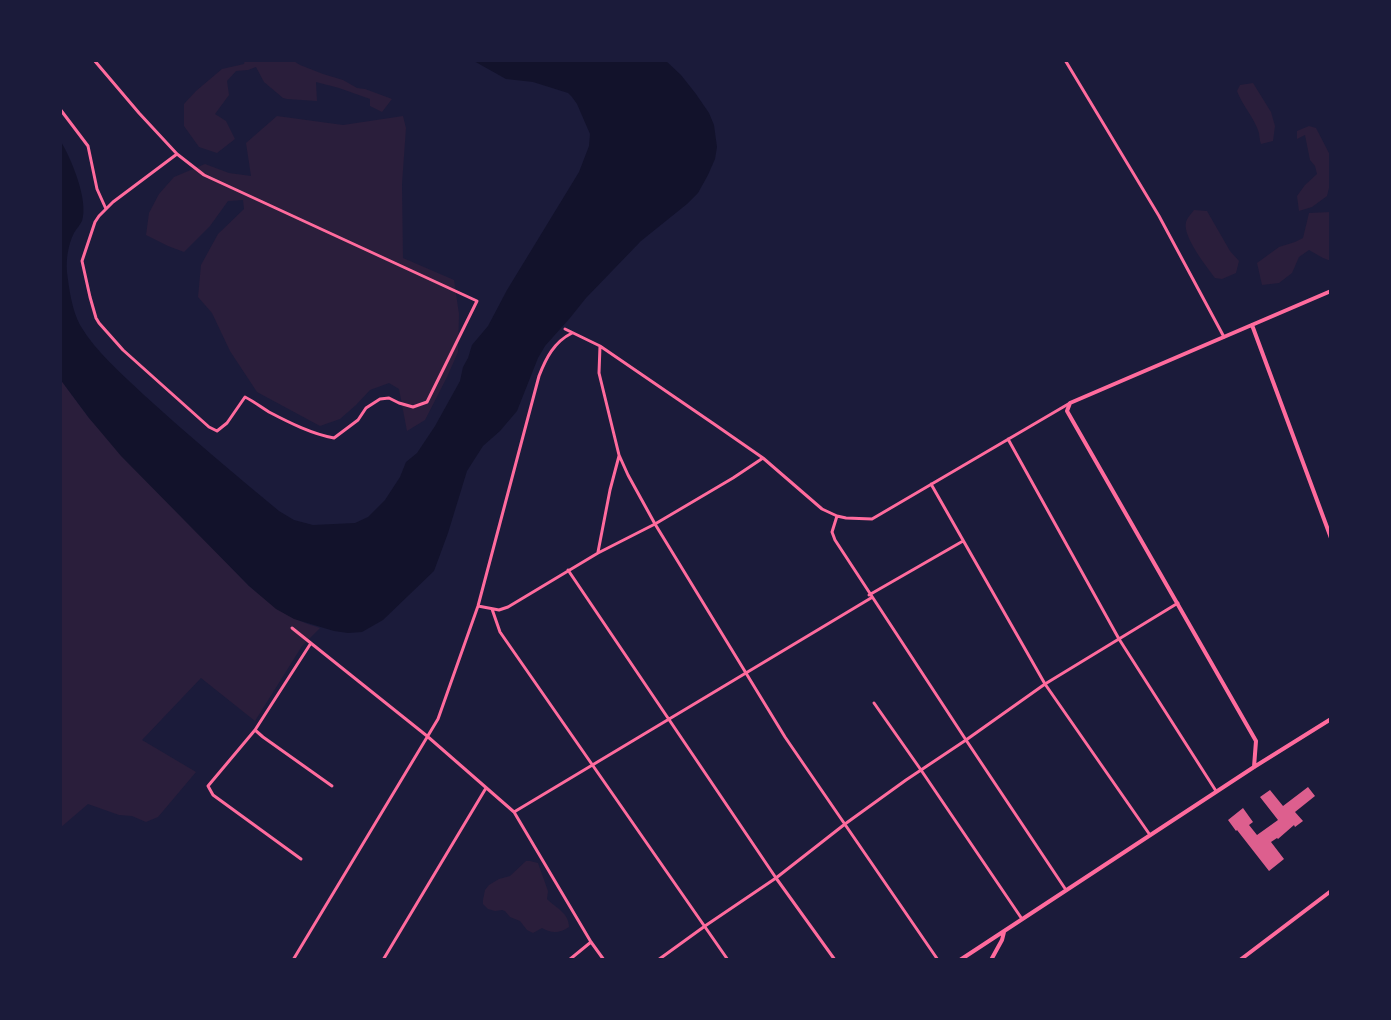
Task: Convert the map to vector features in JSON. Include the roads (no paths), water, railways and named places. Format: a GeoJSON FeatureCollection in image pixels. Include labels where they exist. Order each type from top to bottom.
{"type":"FeatureCollection","features":[{"type":"Feature","properties":{"kind":"street"},"geometry":{"type":"LineString","coordinates":[[94,60],[177,154],[204,175],[477,301],[428,402],[413,407],[389,398],[380,399],[366,408],[358,420],[334,438],[318,435],[267,411],[245,397],[227,423],[217,431],[209,427],[123,350],[96,318],[82,261],[94,222],[134,186],[177,154]]}},
{"type":"Feature","properties":{"kind":"street"},"geometry":{"type":"LineString","coordinates":[[1065,60],[1159,216],[1224,337]]}},
{"type":"Feature","properties":{"kind":"street"},"geometry":{"type":"LineString","coordinates":[[60,109],[88,146],[97,189],[106,209]]}},
{"type":"Feature","properties":{"kind":"street"},"geometry":{"type":"LineString","coordinates":[[566,329],[600,346],[763,458],[822,509],[846,518],[872,519],[1070,403],[1331,291]]}},
{"type":"Feature","properties":{"kind":"street"},"geometry":{"type":"LineString","coordinates":[[1252,326],[1331,538]]}},
{"type":"Feature","properties":{"kind":"street"},"geometry":{"type":"LineString","coordinates":[[293,960],[438,719],[478,606],[538,376],[546,357],[558,342],[572,333]]}},
{"type":"Feature","properties":{"kind":"street"},"geometry":{"type":"LineString","coordinates":[[600,346],[599,373],[619,455],[628,475],[655,524],[785,737],[938,960]]}},
{"type":"Feature","properties":{"kind":"street"},"geometry":{"type":"LineString","coordinates":[[1070,403],[1067,411],[1256,741],[1254,767]]}},
{"type":"Feature","properties":{"kind":"street"},"geometry":{"type":"LineString","coordinates":[[1008,439],[1119,639],[1216,792]]}},
{"type":"Feature","properties":{"kind":"street"},"geometry":{"type":"LineString","coordinates":[[598,553],[619,455]]}},
{"type":"Feature","properties":{"kind":"street"},"geometry":{"type":"LineString","coordinates":[[478,606],[499,610],[508,608],[568,570],[655,524],[763,458]]}},
{"type":"Feature","properties":{"kind":"street"},"geometry":{"type":"LineString","coordinates":[[931,484],[1045,684],[1150,835]]}},
{"type":"Feature","properties":{"kind":"street"},"geometry":{"type":"LineString","coordinates":[[837,516],[832,532],[835,540],[1066,890]]}},
{"type":"Feature","properties":{"kind":"street"},"geometry":{"type":"LineString","coordinates":[[514,812],[963,541]]}},
{"type":"Feature","properties":{"kind":"street"},"geometry":{"type":"LineString","coordinates":[[568,570],[776,878],[836,960]]}},
{"type":"Feature","properties":{"kind":"street"},"geometry":{"type":"LineString","coordinates":[[658,960],[776,878],[845,824],[1045,684],[1178,603]]}},
{"type":"Feature","properties":{"kind":"street"},"geometry":{"type":"LineString","coordinates":[[492,609],[500,632],[728,960]]}},
{"type":"Feature","properties":{"kind":"street"},"geometry":{"type":"LineString","coordinates":[[292,628],[427,736],[514,812],[604,960]]}},
{"type":"Feature","properties":{"kind":"street"},"geometry":{"type":"LineString","coordinates":[[301,859],[213,795],[208,786],[255,730],[311,643]]}},
{"type":"Feature","properties":{"kind":"street"},"geometry":{"type":"LineString","coordinates":[[874,703],[1022,920]]}},
{"type":"Feature","properties":{"kind":"street"},"geometry":{"type":"LineString","coordinates":[[960,960],[1331,719]]}},
{"type":"Feature","properties":{"kind":"street"},"geometry":{"type":"LineString","coordinates":[[255,730],[332,786]]}},
{"type":"Feature","properties":{"kind":"street"},"geometry":{"type":"LineString","coordinates":[[382,960],[486,788]]}},
{"type":"Feature","properties":{"kind":"street"},"geometry":{"type":"LineString","coordinates":[[1240,960],[1331,891]]}},
{"type":"Feature","properties":{"kind":"street"},"geometry":{"type":"LineString","coordinates":[[991,960],[1002,940],[1004,931]]}},
{"type":"Feature","properties":{"kind":"street"},"geometry":{"type":"LineString","coordinates":[[569,960],[591,942]]}}]}
